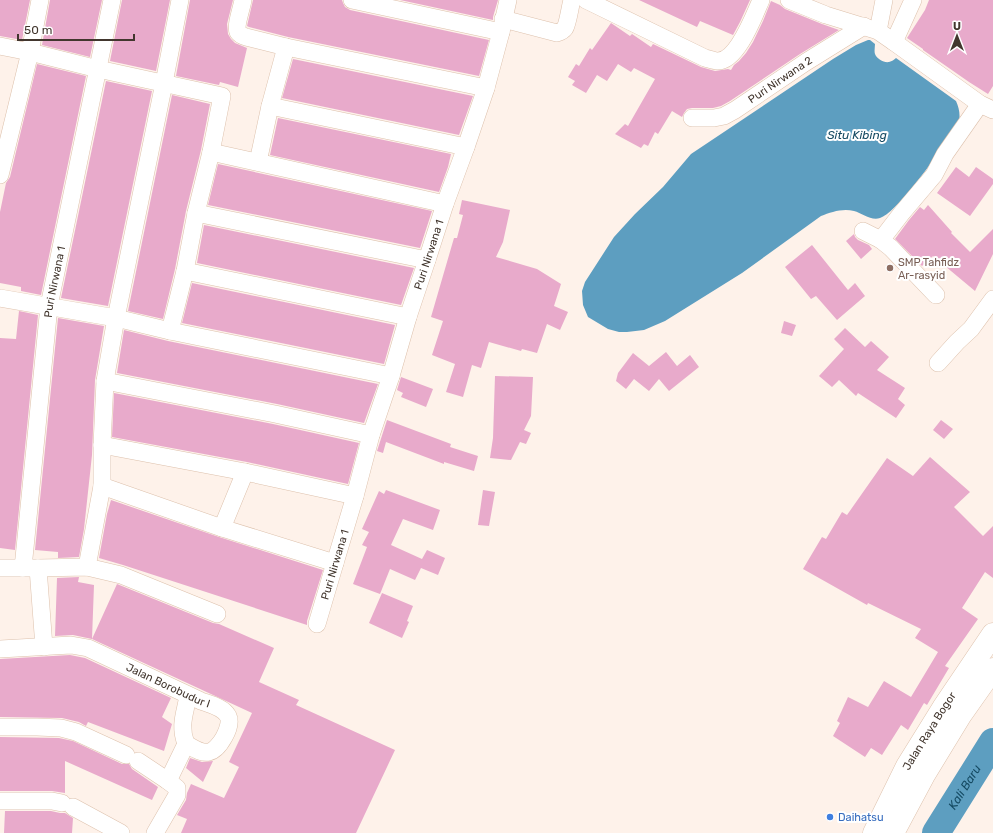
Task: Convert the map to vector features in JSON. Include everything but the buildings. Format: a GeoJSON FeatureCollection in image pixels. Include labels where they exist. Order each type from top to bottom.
{"type":"FeatureCollection","features":[{"type":"Feature","properties":{"kind":"highway","name":"Jalan Raya Bogor"},"geometry":{"type":"LineString","coordinates":[[874,833],[907,766],[942,708],[993,634]]}},
{"type":"Feature","properties":{"kind":"highway","name":"Jalan Raya Bogor"},"geometry":{"type":"LineString","coordinates":[[893,833],[924,775],[956,722],[993,669]]}},
{"type":"Feature","properties":{"kind":"street"},"geometry":{"type":"LineString","coordinates":[[0,175],[30,52],[40,0]]}},
{"type":"Feature","properties":{"kind":"street","name":"Puri Nirwana 1"},"geometry":{"type":"LineString","coordinates":[[44,646],[31,568],[49,306],[112,0]]}},
{"type":"Feature","properties":{"kind":"street"},"geometry":{"type":"LineString","coordinates":[[87,567],[102,486],[105,381],[116,318],[180,0]]}},
{"type":"Feature","properties":{"kind":"street"},"geometry":{"type":"LineString","coordinates":[[243,0],[237,26],[241,35],[246,37],[286,47],[486,88]]}},
{"type":"Feature","properties":{"kind":"street"},"geometry":{"type":"LineString","coordinates":[[352,0],[502,26],[557,33],[564,29],[579,1],[717,62],[730,57],[736,49],[746,34],[761,0]]}},
{"type":"Feature","properties":{"kind":"street"},"geometry":{"type":"LineString","coordinates":[[502,26],[508,0]]}},
{"type":"Feature","properties":{"kind":"street"},"geometry":{"type":"LineString","coordinates":[[789,0],[826,15],[871,28],[894,42],[987,107],[945,154],[934,175],[901,214],[882,240]]}},
{"type":"Feature","properties":{"kind":"street"},"geometry":{"type":"LineString","coordinates":[[871,28],[884,0]]}},
{"type":"Feature","properties":{"kind":"street"},"geometry":{"type":"LineString","coordinates":[[894,42],[913,0]]}},
{"type":"Feature","properties":{"kind":"street","name":"Puri Nirwana 1"},"geometry":{"type":"LineString","coordinates":[[317,624],[355,496],[371,435],[445,204],[486,88],[502,26]]}},
{"type":"Feature","properties":{"kind":"street","name":"Puri Nirwana 2"},"geometry":{"type":"LineString","coordinates":[[692,118],[714,118],[724,116],[806,62],[871,28]]}},
{"type":"Feature","properties":{"kind":"street"},"geometry":{"type":"LineString","coordinates":[[0,46],[222,96],[211,152],[196,213],[185,271],[170,331]]}},
{"type":"Feature","properties":{"kind":"street"},"geometry":{"type":"LineString","coordinates":[[258,162],[270,106],[286,47]]}},
{"type":"Feature","properties":{"kind":"street"},"geometry":{"type":"LineString","coordinates":[[270,106],[466,147]]}},
{"type":"Feature","properties":{"kind":"street"},"geometry":{"type":"LineString","coordinates":[[211,152],[445,204]]}},
{"type":"Feature","properties":{"kind":"street"},"geometry":{"type":"LineString","coordinates":[[196,213],[428,260]]}},
{"type":"Feature","properties":{"kind":"street"},"geometry":{"type":"LineString","coordinates":[[863,231],[882,240],[892,248],[936,296]]}},
{"type":"Feature","properties":{"kind":"street"},"geometry":{"type":"LineString","coordinates":[[185,271],[408,317]]}},
{"type":"Feature","properties":{"kind":"street"},"geometry":{"type":"LineString","coordinates":[[0,298],[116,318],[170,331],[391,376]]}},
{"type":"Feature","properties":{"kind":"street"},"geometry":{"type":"LineString","coordinates":[[938,363],[970,329],[993,299]]}},
{"type":"Feature","properties":{"kind":"street"},"geometry":{"type":"LineString","coordinates":[[105,381],[275,414],[371,435]]}},
{"type":"Feature","properties":{"kind":"street"},"geometry":{"type":"LineString","coordinates":[[102,445],[245,472],[355,496]]}},
{"type":"Feature","properties":{"kind":"street"},"geometry":{"type":"LineString","coordinates":[[222,528],[245,472]]}},
{"type":"Feature","properties":{"kind":"street"},"geometry":{"type":"LineString","coordinates":[[102,486],[222,528],[335,563]]}},
{"type":"Feature","properties":{"kind":"street"},"geometry":{"type":"LineString","coordinates":[[0,568],[87,567],[121,575],[217,614]]}},
{"type":"Feature","properties":{"kind":"street","name":"Jalan Borobudur I"},"geometry":{"type":"LineString","coordinates":[[0,649],[71,645],[88,648],[188,696],[214,706],[229,717],[227,731],[221,741],[208,753],[186,744]]}},
{"type":"Feature","properties":{"kind":"street"},"geometry":{"type":"LineString","coordinates":[[168,781],[186,744],[183,736],[182,723],[188,696]]}},
{"type":"Feature","properties":{"kind":"street"},"geometry":{"type":"LineString","coordinates":[[0,727],[61,728],[76,732],[132,758],[168,781],[177,788],[177,795],[154,833]]}},
{"type":"Feature","properties":{"kind":"street"},"geometry":{"type":"LineString","coordinates":[[0,802],[52,802],[68,805],[121,833]]}},
{"type":"Feature","properties":{"kind":"water","name":"Situ Kibing"},"geometry":{"type":"Polygon","coordinates":[[[868,40],[875,44],[875,54],[879,59],[889,62],[896,58],[956,101],[959,111],[959,121],[955,131],[913,187],[895,207],[887,214],[877,219],[870,218],[854,211],[846,210],[821,216],[742,273],[665,321],[644,330],[619,332],[608,329],[588,317],[583,305],[582,291],[585,282],[614,237],[663,187],[691,154],[833,59],[856,45],[868,40]]]}},
{"type":"Feature","properties":{"kind":"waterway","name":"Kali Baru"},"geometry":{"type":"LineString","coordinates":[[936,833],[993,742]]}},
{"type":"Feature","properties":{"kind":"place","name":"SMP Tahfidz Ar-rasyid"},"geometry":{"type":"Point","coordinates":[890,268]}},
{"type":"Feature","properties":{"kind":"place","name":"Daihatsu"},"geometry":{"type":"Point","coordinates":[830,817]}}]}
